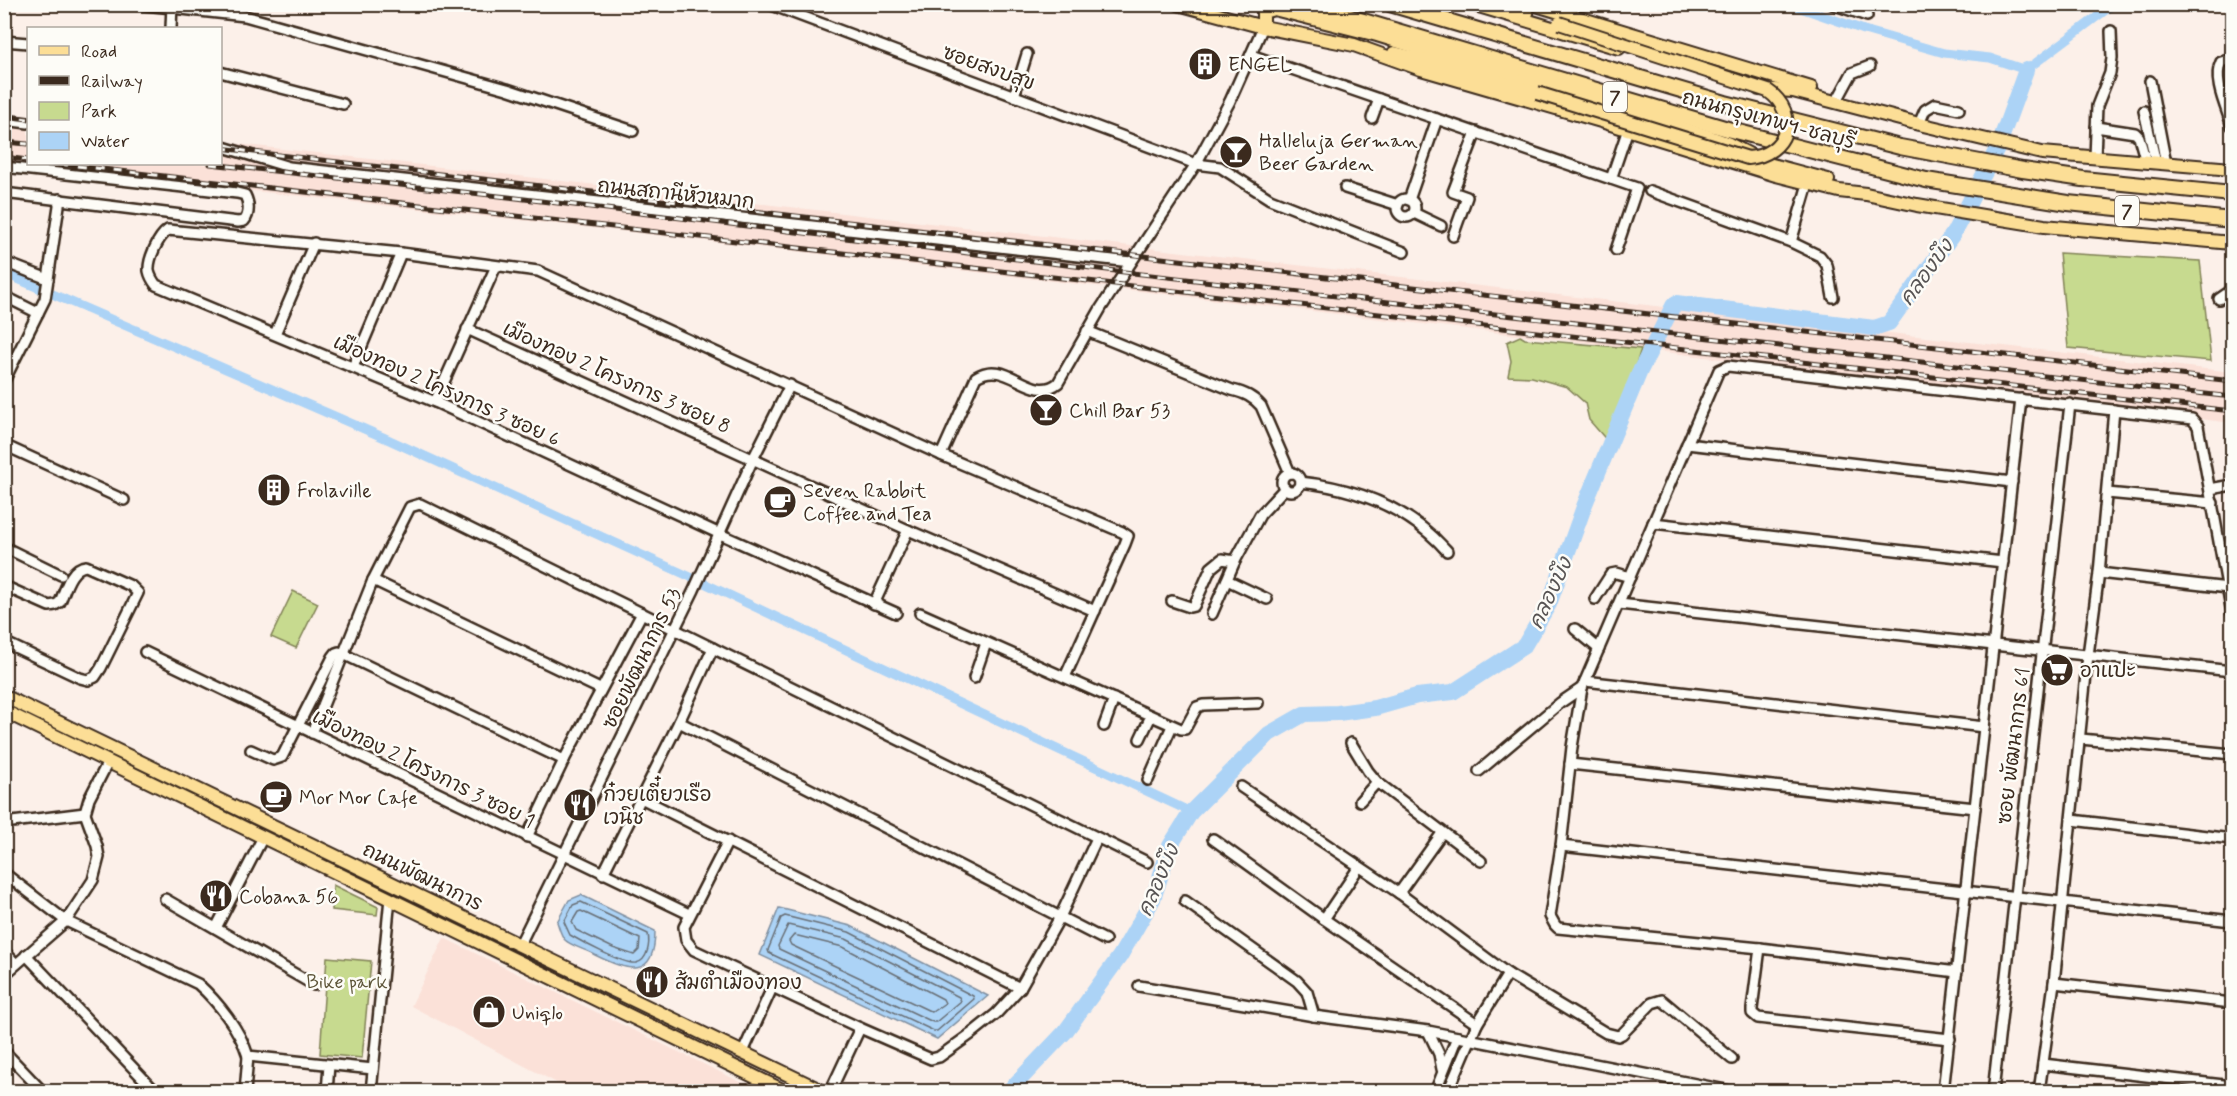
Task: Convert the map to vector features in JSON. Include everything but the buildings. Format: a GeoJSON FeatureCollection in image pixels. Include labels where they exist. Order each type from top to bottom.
{"type":"FeatureCollection","features":[{"type":"Feature","properties":{"kind":"highway","name":"ถนนกรุงเทพฯ-ชลบุรี"},"geometry":{"type":"LineString","coordinates":[[1306,4],[1731,130],[1926,180],[2021,197],[2122,210],[2232,220]]}},
{"type":"Feature","properties":{"kind":"highway","name":"ถนนกรุงเทพฯ-ชลบุรี"},"geometry":{"type":"LineString","coordinates":[[1390,4],[1725,103],[1842,134],[2023,171],[2232,194]]}},
{"type":"Feature","properties":{"kind":"main road"},"geometry":{"type":"LineString","coordinates":[[1178,4],[1263,27],[1447,66],[1748,158],[1765,154],[1774,148],[1785,134],[1787,121],[1785,110],[1768,91],[1502,4]]}},
{"type":"Feature","properties":{"kind":"main road"},"geometry":{"type":"LineString","coordinates":[[1472,4],[1751,87],[1785,90],[2042,153],[2232,169]]}},
{"type":"Feature","properties":{"kind":"main road"},"geometry":{"type":"LineString","coordinates":[[1533,4],[1839,97],[1861,108]]}},
{"type":"Feature","properties":{"kind":"main road"},"geometry":{"type":"LineString","coordinates":[[1263,27],[1263,12],[1274,9],[1377,35],[1704,135],[1729,144],[1768,164],[1839,183],[1866,194]]}},
{"type":"Feature","properties":{"kind":"main road"},"geometry":{"type":"LineString","coordinates":[[1354,45],[1413,67],[1808,184],[1839,191],[2056,228],[2232,243]]}},
{"type":"Feature","properties":{"kind":"main road","name":"ถนนพัฒนาการ"},"geometry":{"type":"LineString","coordinates":[[4,696],[824,1092]]}},
{"type":"Feature","properties":{"kind":"main road","name":"ถนนพัฒนาการ"},"geometry":{"type":"LineString","coordinates":[[4,711],[783,1090]]}},
{"type":"Feature","properties":{"kind":"main road"},"geometry":{"type":"LineString","coordinates":[[390,898],[397,885]]}},
{"type":"Feature","properties":{"kind":"main road"},"geometry":{"type":"LineString","coordinates":[[519,962],[520,944]]}},
{"type":"Feature","properties":{"kind":"main road"},"geometry":{"type":"LineString","coordinates":[[783,1090],[787,1074]]}},
{"type":"Feature","properties":{"kind":"street"},"geometry":{"type":"LineString","coordinates":[[136,4],[245,16],[507,89],[633,131]]}},
{"type":"Feature","properties":{"kind":"street","name":"ซอยสงบสุข"},"geometry":{"type":"LineString","coordinates":[[769,4],[1197,164],[1220,167],[1270,199],[1404,252]]}},
{"type":"Feature","properties":{"kind":"street"},"geometry":{"type":"LineString","coordinates":[[1832,4],[1867,16]]}},
{"type":"Feature","properties":{"kind":"street"},"geometry":{"type":"LineString","coordinates":[[171,27],[172,7]]}},
{"type":"Feature","properties":{"kind":"street"},"geometry":{"type":"LineString","coordinates":[[941,455],[976,377],[986,371],[999,372],[1042,389],[1050,389],[1058,383],[1087,331],[1197,164],[1230,101],[1263,27]]}},
{"type":"Feature","properties":{"kind":"street"},"geometry":{"type":"LineString","coordinates":[[2095,158],[2097,106],[2110,72],[2111,31]]}},
{"type":"Feature","properties":{"kind":"street"},"geometry":{"type":"LineString","coordinates":[[4,41],[27,44]]}},
{"type":"Feature","properties":{"kind":"street"},"geometry":{"type":"LineString","coordinates":[[1014,96],[1027,54]]}},
{"type":"Feature","properties":{"kind":"street"},"geometry":{"type":"LineString","coordinates":[[1251,55],[1637,188],[1616,250]]}},
{"type":"Feature","properties":{"kind":"street"},"geometry":{"type":"LineString","coordinates":[[2232,59],[2220,62],[2218,77],[2232,126]]}},
{"type":"Feature","properties":{"kind":"street"},"geometry":{"type":"LineString","coordinates":[[1839,97],[1852,73],[1870,66]]}},
{"type":"Feature","properties":{"kind":"street"},"geometry":{"type":"LineString","coordinates":[[222,73],[343,104]]}},
{"type":"Feature","properties":{"kind":"street"},"geometry":{"type":"LineString","coordinates":[[2150,81],[2156,163]]}},
{"type":"Feature","properties":{"kind":"street"},"geometry":{"type":"LineString","coordinates":[[1372,118],[1379,99]]}},
{"type":"Feature","properties":{"kind":"street"},"geometry":{"type":"LineString","coordinates":[[1919,124],[1925,110],[1935,104],[1959,109]]}},
{"type":"Feature","properties":{"kind":"street"},"geometry":{"type":"LineString","coordinates":[[2144,111],[2156,163]]}},
{"type":"Feature","properties":{"kind":"street"},"geometry":{"type":"LineString","coordinates":[[1409,200],[1437,119]]}},
{"type":"Feature","properties":{"kind":"street"},"geometry":{"type":"LineString","coordinates":[[4,120],[27,123]]}},
{"type":"Feature","properties":{"kind":"street"},"geometry":{"type":"LineString","coordinates":[[2096,127],[2135,133],[2156,163]]}},
{"type":"Feature","properties":{"kind":"street"},"geometry":{"type":"LineString","coordinates":[[1611,179],[1628,129]]}},
{"type":"Feature","properties":{"kind":"street"},"geometry":{"type":"LineString","coordinates":[[1453,236],[1467,197],[1453,192],[1476,132]]}},
{"type":"Feature","properties":{"kind":"street","name":"ถนนสถานีหัวหมาก"},"geometry":{"type":"LineString","coordinates":[[222,147],[289,167],[1131,262]]}},
{"type":"Feature","properties":{"kind":"street"},"geometry":{"type":"LineString","coordinates":[[4,166],[237,193],[246,195],[248,217],[244,221],[237,222],[4,193]]}},
{"type":"Feature","properties":{"kind":"street"},"geometry":{"type":"LineString","coordinates":[[1791,242],[1808,184]]}},
{"type":"Feature","properties":{"kind":"street"},"geometry":{"type":"LineString","coordinates":[[1345,188],[1398,205]]}},
{"type":"Feature","properties":{"kind":"street"},"geometry":{"type":"LineString","coordinates":[[1650,191],[1791,242],[1820,256],[1827,265],[1833,297]]}},
{"type":"Feature","properties":{"kind":"street"},"geometry":{"type":"LineString","coordinates":[[4,381],[7,370],[45,299],[60,199]]}},
{"type":"Feature","properties":{"kind":"street"},"geometry":{"type":"LineString","coordinates":[[1404,200],[1409,200],[1415,205],[1414,213],[1404,217],[1398,213],[1398,205],[1404,200]]}},
{"type":"Feature","properties":{"kind":"street"},"geometry":{"type":"LineString","coordinates":[[1414,213],[1441,226]]}},
{"type":"Feature","properties":{"kind":"street","name":"เมืองทอง 2 โครงการ 3 ซอย 6"},"geometry":{"type":"LineString","coordinates":[[314,243],[168,230],[162,235],[150,264],[149,274],[156,285],[435,402],[720,534],[896,612]]}},
{"type":"Feature","properties":{"kind":"street"},"geometry":{"type":"LineString","coordinates":[[275,334],[314,243],[538,271],[941,455],[1128,536],[1065,676]]}},
{"type":"Feature","properties":{"kind":"street"},"geometry":{"type":"LineString","coordinates":[[353,367],[402,253]]}},
{"type":"Feature","properties":{"kind":"street"},"geometry":{"type":"LineString","coordinates":[[4,262],[48,282]]}},
{"type":"Feature","properties":{"kind":"street"},"geometry":{"type":"LineString","coordinates":[[435,402],[496,266]]}},
{"type":"Feature","properties":{"kind":"street"},"geometry":{"type":"LineString","coordinates":[[2219,299],[2232,290]]}},
{"type":"Feature","properties":{"kind":"street"},"geometry":{"type":"LineString","coordinates":[[4,296],[38,313]]}},
{"type":"Feature","properties":{"kind":"street","name":"เมืองทอง 2 โครงการ 3 ซอย 8"},"geometry":{"type":"LineString","coordinates":[[466,329],[908,530],[1095,611]]}},
{"type":"Feature","properties":{"kind":"street"},"geometry":{"type":"LineString","coordinates":[[1087,331],[1245,393],[1254,399],[1265,413],[1290,473]]}},
{"type":"Feature","properties":{"kind":"street"},"geometry":{"type":"LineString","coordinates":[[1957,972],[1760,948],[1558,928],[1550,916],[1583,684],[1717,374],[1728,366],[2189,418],[2198,426],[2232,613]]}},
{"type":"Feature","properties":{"kind":"street","name":"ซอยพัฒนาการ 53"},"geometry":{"type":"LineString","coordinates":[[520,944],[694,590],[753,459],[790,385]]}},
{"type":"Feature","properties":{"kind":"street"},"geometry":{"type":"LineString","coordinates":[[1943,1092],[2021,399]]}},
{"type":"Feature","properties":{"kind":"street","name":"ซอย พัฒนาการ 61"},"geometry":{"type":"LineString","coordinates":[[1993,1092],[2070,404]]}},
{"type":"Feature","properties":{"kind":"street"},"geometry":{"type":"LineString","coordinates":[[2039,1092],[2054,983],[2081,739],[2088,655],[2108,493],[2114,410]]}},
{"type":"Feature","properties":{"kind":"street"},"geometry":{"type":"LineString","coordinates":[[1687,444],[2012,482]]}},
{"type":"Feature","properties":{"kind":"street"},"geometry":{"type":"LineString","coordinates":[[4,445],[124,500]]}},
{"type":"Feature","properties":{"kind":"street"},"geometry":{"type":"LineString","coordinates":[[1285,488],[1297,489],[1300,482],[1297,475],[1290,473]]}},
{"type":"Feature","properties":{"kind":"street"},"geometry":{"type":"LineString","coordinates":[[1212,614],[1235,561],[1260,515],[1285,488],[1284,478],[1290,473]]}},
{"type":"Feature","properties":{"kind":"street"},"geometry":{"type":"LineString","coordinates":[[1300,482],[1342,488],[1404,514],[1433,535],[1447,551]]}},
{"type":"Feature","properties":{"kind":"street"},"geometry":{"type":"LineString","coordinates":[[2210,489],[2232,485]]}},
{"type":"Feature","properties":{"kind":"street"},"geometry":{"type":"LineString","coordinates":[[2108,493],[2213,503]]}},
{"type":"Feature","properties":{"kind":"street"},"geometry":{"type":"LineString","coordinates":[[312,733],[373,580],[410,507],[420,504],[1147,862]]}},
{"type":"Feature","properties":{"kind":"street"},"geometry":{"type":"LineString","coordinates":[[1653,523],[2003,562]]}},
{"type":"Feature","properties":{"kind":"street"},"geometry":{"type":"LineString","coordinates":[[874,604],[908,530]]}},
{"type":"Feature","properties":{"kind":"street"},"geometry":{"type":"LineString","coordinates":[[4,547],[61,575]]}},
{"type":"Feature","properties":{"kind":"street"},"geometry":{"type":"LineString","coordinates":[[1172,601],[1190,607],[1194,606],[1211,567],[1222,559],[1235,561]]}},
{"type":"Feature","properties":{"kind":"street"},"geometry":{"type":"LineString","coordinates":[[4,586],[49,606],[55,605],[60,602],[75,570],[80,566],[86,566],[131,586],[138,594],[101,668],[95,677],[88,680],[4,642]]}},
{"type":"Feature","properties":{"kind":"street"},"geometry":{"type":"LineString","coordinates":[[1595,599],[1611,574],[1616,573],[1630,578]]}},
{"type":"Feature","properties":{"kind":"street"},"geometry":{"type":"LineString","coordinates":[[2099,573],[2228,588]]}},
{"type":"Feature","properties":{"kind":"street"},"geometry":{"type":"LineString","coordinates":[[373,580],[600,689]]}},
{"type":"Feature","properties":{"kind":"street"},"geometry":{"type":"LineString","coordinates":[[1227,580],[1267,599]]}},
{"type":"Feature","properties":{"kind":"street"},"geometry":{"type":"LineString","coordinates":[[1618,604],[2232,671]]}},
{"type":"Feature","properties":{"kind":"street"},"geometry":{"type":"LineString","coordinates":[[527,837],[600,689],[642,613]]}},
{"type":"Feature","properties":{"kind":"street"},"geometry":{"type":"LineString","coordinates":[[920,613],[1065,676],[1172,726],[1185,729],[1194,709],[1203,705],[1258,703]]}},
{"type":"Feature","properties":{"kind":"street"},"geometry":{"type":"LineString","coordinates":[[1575,629],[1599,649]]}},
{"type":"Feature","properties":{"kind":"street"},"geometry":{"type":"LineString","coordinates":[[974,678],[986,643]]}},
{"type":"Feature","properties":{"kind":"street"},"geometry":{"type":"LineString","coordinates":[[603,874],[679,722],[713,648]]}},
{"type":"Feature","properties":{"kind":"street","name":"เมืองทอง 2 โครงการ 3 ซอย 1"},"geometry":{"type":"LineString","coordinates":[[145,652],[689,914]]}},
{"type":"Feature","properties":{"kind":"street"},"geometry":{"type":"LineString","coordinates":[[251,750],[277,760],[282,757],[336,653],[564,760]]}},
{"type":"Feature","properties":{"kind":"street"},"geometry":{"type":"LineString","coordinates":[[1479,771],[1583,684],[1984,727]]}},
{"type":"Feature","properties":{"kind":"street"},"geometry":{"type":"LineString","coordinates":[[1104,726],[1114,699]]}},
{"type":"Feature","properties":{"kind":"street"},"geometry":{"type":"LineString","coordinates":[[1140,739],[1151,716]]}},
{"type":"Feature","properties":{"kind":"street"},"geometry":{"type":"LineString","coordinates":[[679,722],[1105,940]]}},
{"type":"Feature","properties":{"kind":"street"},"geometry":{"type":"LineString","coordinates":[[1148,780],[1172,726]]}},
{"type":"Feature","properties":{"kind":"street"},"geometry":{"type":"LineString","coordinates":[[2081,739],[2232,754]]}},
{"type":"Feature","properties":{"kind":"street"},"geometry":{"type":"LineString","coordinates":[[1352,743],[1377,783],[1481,861]]}},
{"type":"Feature","properties":{"kind":"street"},"geometry":{"type":"LineString","coordinates":[[4,975],[66,921],[93,880],[99,857],[98,846],[85,813],[89,799],[108,762]]}},
{"type":"Feature","properties":{"kind":"street"},"geometry":{"type":"LineString","coordinates":[[1570,764],[1975,808]]}},
{"type":"Feature","properties":{"kind":"street"},"geometry":{"type":"LineString","coordinates":[[1360,801],[1377,783]]}},
{"type":"Feature","properties":{"kind":"street"},"geometry":{"type":"LineString","coordinates":[[1241,787],[1398,893],[1508,974],[1612,1035],[1622,1034],[1652,1003],[1662,1000],[1732,1059]]}},
{"type":"Feature","properties":{"kind":"street"},"geometry":{"type":"LineString","coordinates":[[641,798],[1020,988]]}},
{"type":"Feature","properties":{"kind":"street"},"geometry":{"type":"LineString","coordinates":[[4,823],[85,813]]}},
{"type":"Feature","properties":{"kind":"street"},"geometry":{"type":"LineString","coordinates":[[2072,820],[2232,839]]}},
{"type":"Feature","properties":{"kind":"street"},"geometry":{"type":"LineString","coordinates":[[1398,893],[1442,833]]}},
{"type":"Feature","properties":{"kind":"street"},"geometry":{"type":"LineString","coordinates":[[216,928],[263,837]]}},
{"type":"Feature","properties":{"kind":"street"},"geometry":{"type":"LineString","coordinates":[[728,841],[684,927],[686,940],[694,950],[772,988],[931,1059],[939,1057],[996,1014],[1020,988],[1060,917],[1097,838]]}},
{"type":"Feature","properties":{"kind":"street"},"geometry":{"type":"LineString","coordinates":[[1213,839],[1324,919],[1477,1024]]}},
{"type":"Feature","properties":{"kind":"street"},"geometry":{"type":"LineString","coordinates":[[1561,846],[2232,921]]}},
{"type":"Feature","properties":{"kind":"street"},"geometry":{"type":"LineString","coordinates":[[1324,919],[1359,867]]}},
{"type":"Feature","properties":{"kind":"street"},"geometry":{"type":"LineString","coordinates":[[4,873],[66,921],[198,984],[210,995],[243,1042],[248,1056],[245,1092]]}},
{"type":"Feature","properties":{"kind":"street"},"geometry":{"type":"LineString","coordinates":[[371,1092],[390,898]]}},
{"type":"Feature","properties":{"kind":"street"},"geometry":{"type":"LineString","coordinates":[[165,899],[314,985]]}},
{"type":"Feature","properties":{"kind":"street"},"geometry":{"type":"LineString","coordinates":[[1185,902],[1297,981],[1307,992],[1314,1016]]}},
{"type":"Feature","properties":{"kind":"street"},"geometry":{"type":"LineString","coordinates":[[1760,948],[1752,1009],[1752,1013],[1758,1018],[1950,1039]]}},
{"type":"Feature","properties":{"kind":"street"},"geometry":{"type":"LineString","coordinates":[[4,951],[16,964]]}},
{"type":"Feature","properties":{"kind":"street"},"geometry":{"type":"LineString","coordinates":[[26,956],[156,1092]]}},
{"type":"Feature","properties":{"kind":"street"},"geometry":{"type":"LineString","coordinates":[[1448,1092],[1469,1039],[1508,974]]}},
{"type":"Feature","properties":{"kind":"street"},"geometry":{"type":"LineString","coordinates":[[2054,983],[2232,1003]]}},
{"type":"Feature","properties":{"kind":"street"},"geometry":{"type":"LineString","coordinates":[[1139,986],[1314,1016],[1428,1031],[1736,1092]]}},
{"type":"Feature","properties":{"kind":"street"},"geometry":{"type":"LineString","coordinates":[[742,1052],[772,988]]}},
{"type":"Feature","properties":{"kind":"street"},"geometry":{"type":"LineString","coordinates":[[830,1092],[860,1028]]}},
{"type":"Feature","properties":{"kind":"street"},"geometry":{"type":"LineString","coordinates":[[1428,1031],[1439,1054],[1442,1071]]}},
{"type":"Feature","properties":{"kind":"street"},"geometry":{"type":"LineString","coordinates":[[1435,1092],[1457,1037]]}},
{"type":"Feature","properties":{"kind":"street"},"geometry":{"type":"LineString","coordinates":[[4,1051],[43,1092]]}},
{"type":"Feature","properties":{"kind":"street"},"geometry":{"type":"LineString","coordinates":[[248,1056],[373,1069]]}},
{"type":"Feature","properties":{"kind":"street"},"geometry":{"type":"LineString","coordinates":[[2043,1064],[2232,1086]]}},
{"type":"Feature","properties":{"kind":"street"},"geometry":{"type":"LineString","coordinates":[[327,1092],[329,1065]]}},
{"type":"Feature","properties":{"kind":"shaded area"},"geometry":{"type":"Polygon","coordinates":[[[5,117],[27,120],[27,165],[222,165],[222,142],[2232,372],[2232,423],[1657,351],[639,233],[5,164],[5,117]]]}},
{"type":"Feature","properties":{"kind":"shaded area"},"geometry":{"type":"Polygon","coordinates":[[[444,938],[759,1091],[572,1091],[411,1006],[444,938]]]}},
{"type":"Feature","properties":{"kind":"green space"},"geometry":{"type":"Polygon","coordinates":[[[2059,253],[2200,261],[2211,361],[2068,348],[2059,253]]]}},
{"type":"Feature","properties":{"kind":"green space"},"geometry":{"type":"Polygon","coordinates":[[[1520,336],[1525,339],[1641,349],[1610,444],[1589,420],[1585,403],[1567,387],[1532,377],[1508,376],[1511,361],[1507,342],[1520,336]]]}},
{"type":"Feature","properties":{"kind":"green space"},"geometry":{"type":"Polygon","coordinates":[[[293,591],[318,603],[296,648],[271,637],[293,591]]]}},
{"type":"Feature","properties":{"kind":"green space"},"geometry":{"type":"Polygon","coordinates":[[[333,885],[378,907],[377,915],[332,910],[333,885]]]}},
{"type":"Feature","properties":{"kind":"green space","name":"Bike park"},"geometry":{"type":"Polygon","coordinates":[[[327,957],[371,961],[362,1058],[320,1054],[327,957]]]}},
{"type":"Feature","properties":{"kind":"water"},"geometry":{"type":"Polygon","coordinates":[[[581,895],[655,931],[654,947],[645,965],[628,968],[618,965],[565,940],[557,922],[569,900],[581,895]]]}},
{"type":"Feature","properties":{"kind":"water"},"geometry":{"type":"Polygon","coordinates":[[[779,908],[851,926],[988,996],[937,1039],[760,955],[779,908]]]}},
{"type":"Feature","properties":{"kind":"waterway"},"geometry":{"type":"LineString","coordinates":[[1789,4],[1864,30],[1944,53],[1990,58],[2026,70],[2114,4]]}},
{"type":"Feature","properties":{"kind":"waterway","name":"คลองบึง"},"geometry":{"type":"LineString","coordinates":[[1008,1092],[1065,1032],[1120,956],[1153,899],[1170,846],[1191,812],[1269,734],[1304,714],[1338,713],[1375,708],[1417,696],[1453,692],[1524,646],[1549,604],[1585,504],[1640,371],[1673,306],[1676,303],[1874,328],[1889,323],[1953,234],[1998,147],[2026,70]]}},
{"type":"Feature","properties":{"kind":"waterway"},"geometry":{"type":"LineString","coordinates":[[4,273],[385,438],[706,584],[1191,812]]}},
{"type":"Feature","properties":{"kind":"railway"},"geometry":{"type":"LineString","coordinates":[[4,116],[27,119]]}},
{"type":"Feature","properties":{"kind":"railway"},"geometry":{"type":"LineString","coordinates":[[4,142],[27,144]]}},
{"type":"Feature","properties":{"kind":"railway"},"geometry":{"type":"LineString","coordinates":[[222,148],[2232,381]]}},
{"type":"Feature","properties":{"kind":"railway"},"geometry":{"type":"LineString","coordinates":[[4,157],[27,160]]}},
{"type":"Feature","properties":{"kind":"railway"},"geometry":{"type":"LineString","coordinates":[[68,165],[2232,411]]}},
{"type":"Feature","properties":{"kind":"railway"},"geometry":{"type":"LineString","coordinates":[[219,165],[508,197],[1124,272],[2232,397]]}},
{"type":"Feature","properties":{"kind":"place","name":"ENGEL"},"geometry":{"type":"Point","coordinates":[1205,64]}},
{"type":"Feature","properties":{"kind":"place","name":"Halleluja German Beer Garden"},"geometry":{"type":"Point","coordinates":[1236,152]}},
{"type":"Feature","properties":{"kind":"place","name":"Chill Bar 53"},"geometry":{"type":"Point","coordinates":[1046,410]}},
{"type":"Feature","properties":{"kind":"place","name":"Frolaville"},"geometry":{"type":"Point","coordinates":[274,490]}},
{"type":"Feature","properties":{"kind":"place","name":"Seven Rabbit Coffee and Tea"},"geometry":{"type":"Point","coordinates":[780,502]}},
{"type":"Feature","properties":{"kind":"place","name":"อาแปะ"},"geometry":{"type":"Point","coordinates":[2057,670]}},
{"type":"Feature","properties":{"kind":"place","name":"Mor Mor Cafe"},"geometry":{"type":"Point","coordinates":[276,797]}},
{"type":"Feature","properties":{"kind":"place","name":"ก๋วยเตี๋ยวเรือ เวนิช"},"geometry":{"type":"Point","coordinates":[580,805]}},
{"type":"Feature","properties":{"kind":"place","name":"Cobana 56"},"geometry":{"type":"Point","coordinates":[216,896]}},
{"type":"Feature","properties":{"kind":"place","name":"ส้มตำเมืองทอง"},"geometry":{"type":"Point","coordinates":[652,982]}},
{"type":"Feature","properties":{"kind":"place","name":"Uniqlo"},"geometry":{"type":"Point","coordinates":[489,1012]}}]}
